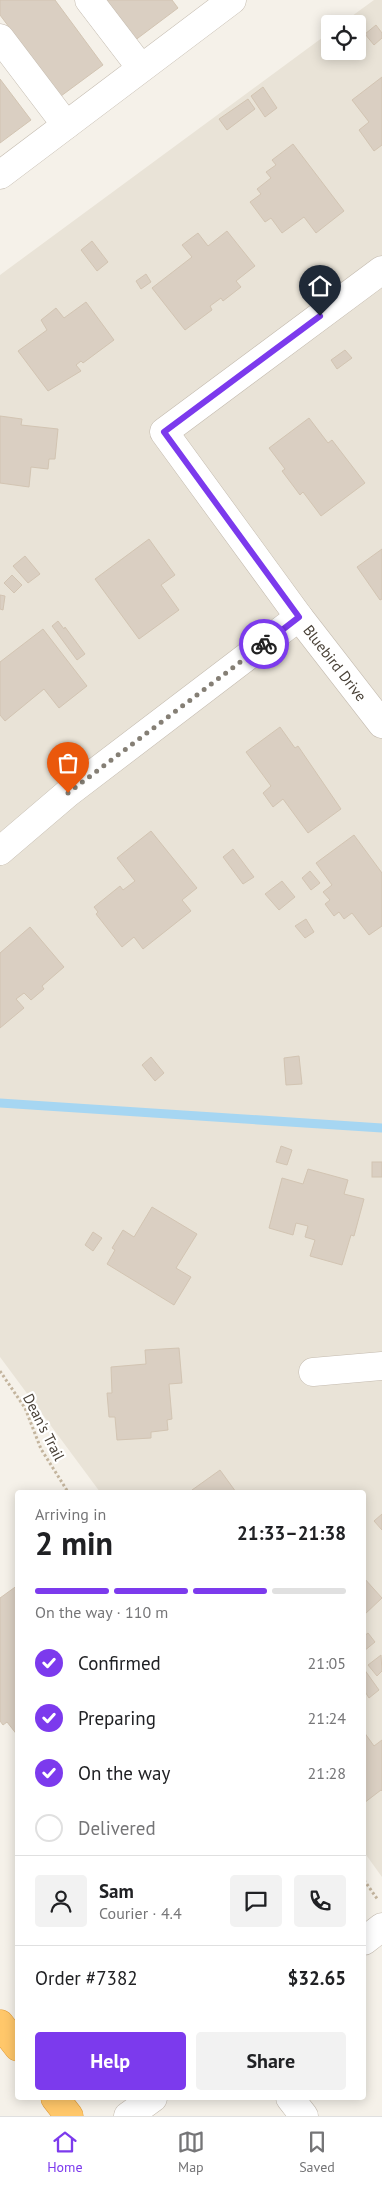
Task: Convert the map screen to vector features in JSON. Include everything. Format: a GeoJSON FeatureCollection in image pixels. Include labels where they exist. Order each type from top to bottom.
{"type":"FeatureCollection","features":[{"type":"Feature","properties":{"kind":"highway"},"geometry":{"type":"LineString","coordinates":[[0,2024],[15,2043]]}},
{"type":"Feature","properties":{"kind":"highway"},"geometry":{"type":"LineString","coordinates":[[56,2100],[68,2116]]}},
{"type":"Feature","properties":{"kind":"street"},"geometry":{"type":"LineString","coordinates":[[89,0],[141,68]]}},
{"type":"Feature","properties":{"kind":"street"},"geometry":{"type":"LineString","coordinates":[[0,175],[141,68],[214,5]]}},
{"type":"Feature","properties":{"kind":"street"},"geometry":{"type":"LineString","coordinates":[[0,38],[66,125]]}},
{"type":"Feature","properties":{"kind":"street","name":"Bluebird Drive"},"geometry":{"type":"LineString","coordinates":[[382,270],[164,432],[299,617],[382,724]]}},
{"type":"Feature","properties":{"kind":"street"},"geometry":{"type":"LineString","coordinates":[[0,851],[68,793],[299,617]]}},
{"type":"Feature","properties":{"kind":"street"},"geometry":{"type":"LineString","coordinates":[[313,1372],[382,1366]]}},
{"type":"Feature","properties":{"kind":"street"},"geometry":{"type":"LineString","coordinates":[[366,1939],[382,1927]]}},
{"type":"Feature","properties":{"kind":"street"},"geometry":{"type":"LineString","coordinates":[[128,2116],[150,2100]]}},
{"type":"Feature","properties":{"kind":"street"},"geometry":{"type":"LineString","coordinates":[[292,2100],[304,2116]]}},
{"type":"Feature","properties":{"kind":"path","name":"Dean's Trail"},"geometry":{"type":"LineString","coordinates":[[0,1371],[26,1408],[41,1449],[67,1490]]}},
{"type":"Feature","properties":{"kind":"path"},"geometry":{"type":"LineString","coordinates":[[366,1883],[382,1907]]}},
{"type":"Feature","properties":{"kind":"shaded area"},"geometry":{"type":"Polygon","coordinates":[[[374,0],[382,0],[382,1877],[366,1855],[366,1490],[99,1490],[0,1357],[0,275],[321,39],[321,60],[366,60],[366,15],[353,15],[374,0]]]}},
{"type":"Feature","properties":{"kind":"building"},"geometry":{"type":"Polygon","coordinates":[[[0,0],[55,0],[103,65],[61,96],[0,15],[0,0]]]}},
{"type":"Feature","properties":{"kind":"building"},"geometry":{"type":"Polygon","coordinates":[[[103,0],[172,0],[178,8],[134,41],[103,0]]]}},
{"type":"Feature","properties":{"kind":"building"},"geometry":{"type":"Polygon","coordinates":[[[376,25],[382,33],[382,38],[374,45],[366,33],[376,25]]]}},
{"type":"Feature","properties":{"kind":"building"},"geometry":{"type":"Polygon","coordinates":[[[382,77],[382,145],[374,151],[359,130],[369,122],[352,100],[382,77]]]}},
{"type":"Feature","properties":{"kind":"building"},"geometry":{"type":"Polygon","coordinates":[[[0,79],[31,120],[0,143],[0,79]]]}},
{"type":"Feature","properties":{"kind":"building"},"geometry":{"type":"Polygon","coordinates":[[[263,87],[277,108],[265,117],[251,96],[263,87]]]}},
{"type":"Feature","properties":{"kind":"building"},"geometry":{"type":"Polygon","coordinates":[[[248,99],[255,109],[227,130],[219,119],[248,99]]]}},
{"type":"Feature","properties":{"kind":"building"},"geometry":{"type":"Polygon","coordinates":[[[293,144],[344,211],[316,233],[304,217],[282,233],[271,218],[265,222],[250,202],[261,194],[257,189],[271,178],[266,172],[276,165],[272,160],[293,144]]]}},
{"type":"Feature","properties":{"kind":"building"},"geometry":{"type":"Polygon","coordinates":[[[227,231],[255,266],[236,281],[241,287],[223,301],[221,298],[210,306],[212,310],[185,330],[152,288],[192,257],[182,245],[198,233],[208,246],[227,231]]]}},
{"type":"Feature","properties":{"kind":"building"},"geometry":{"type":"Polygon","coordinates":[[[92,241],[108,262],[97,271],[81,250],[92,241]]]}},
{"type":"Feature","properties":{"kind":"building"},"geometry":{"type":"Polygon","coordinates":[[[146,274],[151,282],[141,289],[136,281],[146,274]]]}},
{"type":"Feature","properties":{"kind":"building"},"geometry":{"type":"Polygon","coordinates":[[[86,302],[114,340],[83,363],[81,361],[76,365],[81,371],[48,391],[18,351],[47,330],[41,320],[56,308],[64,318],[86,302]]]}},
{"type":"Feature","properties":{"kind":"building"},"geometry":{"type":"Polygon","coordinates":[[[345,350],[352,358],[337,369],[331,360],[345,350]]]}},
{"type":"Feature","properties":{"kind":"building"},"geometry":{"type":"Polygon","coordinates":[[[0,416],[22,419],[21,425],[58,429],[55,459],[49,459],[48,469],[31,467],[29,487],[0,483],[0,416]]]}},
{"type":"Feature","properties":{"kind":"building"},"geometry":{"type":"Polygon","coordinates":[[[309,418],[328,443],[332,440],[365,483],[321,516],[303,492],[300,495],[282,471],[285,469],[269,448],[309,418]]]}},
{"type":"Feature","properties":{"kind":"building"},"geometry":{"type":"Polygon","coordinates":[[[149,539],[175,575],[161,585],[179,610],[139,639],[95,579],[149,539]]]}},
{"type":"Feature","properties":{"kind":"building"},"geometry":{"type":"Polygon","coordinates":[[[382,549],[382,599],[380,600],[357,567],[382,549]]]}},
{"type":"Feature","properties":{"kind":"building"},"geometry":{"type":"Polygon","coordinates":[[[25,556],[40,574],[28,583],[13,566],[25,556]]]}},
{"type":"Feature","properties":{"kind":"building"},"geometry":{"type":"Polygon","coordinates":[[[12,575],[22,585],[14,593],[4,583],[12,575]]]}},
{"type":"Feature","properties":{"kind":"building"},"geometry":{"type":"Polygon","coordinates":[[[0,595],[5,596],[3,610],[0,609],[0,595]]]}},
{"type":"Feature","properties":{"kind":"building"},"geometry":{"type":"Polygon","coordinates":[[[58,621],[64,629],[65,627],[85,654],[77,660],[52,626],[58,621]]]}},
{"type":"Feature","properties":{"kind":"building"},"geometry":{"type":"Polygon","coordinates":[[[43,629],[87,686],[59,708],[44,689],[5,721],[0,715],[0,662],[43,629]]]}},
{"type":"Feature","properties":{"kind":"building"},"geometry":{"type":"Polygon","coordinates":[[[280,727],[295,748],[298,746],[341,809],[308,833],[283,799],[273,807],[263,793],[271,786],[246,752],[280,727]]]}},
{"type":"Feature","properties":{"kind":"building"},"geometry":{"type":"Polygon","coordinates":[[[151,831],[197,888],[182,900],[191,911],[143,949],[134,937],[122,947],[96,914],[98,912],[94,907],[120,886],[123,890],[135,881],[117,858],[151,831]]]}},
{"type":"Feature","properties":{"kind":"building"},"geometry":{"type":"Polygon","coordinates":[[[354,835],[382,873],[382,926],[369,935],[352,913],[344,919],[339,912],[334,916],[325,904],[330,900],[323,892],[332,885],[316,863],[354,835]]]}},
{"type":"Feature","properties":{"kind":"building"},"geometry":{"type":"Polygon","coordinates":[[[233,849],[254,877],[243,884],[223,857],[233,849]]]}},
{"type":"Feature","properties":{"kind":"building"},"geometry":{"type":"Polygon","coordinates":[[[310,871],[320,883],[311,890],[302,878],[310,871]]]}},
{"type":"Feature","properties":{"kind":"building"},"geometry":{"type":"Polygon","coordinates":[[[282,881],[295,897],[279,910],[265,894],[282,881]]]}},
{"type":"Feature","properties":{"kind":"building"},"geometry":{"type":"Polygon","coordinates":[[[306,919],[314,932],[305,938],[295,926],[306,919]]]}},
{"type":"Feature","properties":{"kind":"building"},"geometry":{"type":"Polygon","coordinates":[[[30,927],[64,967],[42,986],[44,989],[31,1000],[24,993],[16,999],[24,1008],[0,1028],[0,953],[30,927]]]}},
{"type":"Feature","properties":{"kind":"building"},"geometry":{"type":"Polygon","coordinates":[[[299,1056],[302,1084],[286,1085],[284,1058],[299,1056]]]}},
{"type":"Feature","properties":{"kind":"building"},"geometry":{"type":"Polygon","coordinates":[[[151,1057],[164,1073],[155,1081],[142,1065],[151,1057]]]}},
{"type":"Feature","properties":{"kind":"building"},"geometry":{"type":"Polygon","coordinates":[[[281,1146],[292,1150],[287,1165],[276,1162],[281,1146]]]}},
{"type":"Feature","properties":{"kind":"building"},"geometry":{"type":"Polygon","coordinates":[[[372,1162],[382,1162],[382,1177],[372,1177],[372,1162]]]}},
{"type":"Feature","properties":{"kind":"building"},"geometry":{"type":"Polygon","coordinates":[[[308,1169],[348,1180],[344,1194],[364,1199],[354,1236],[351,1235],[342,1265],[310,1256],[315,1240],[305,1237],[308,1226],[296,1223],[293,1235],[269,1228],[282,1178],[303,1184],[308,1169]]]}},
{"type":"Feature","properties":{"kind":"building"},"geometry":{"type":"Polygon","coordinates":[[[152,1207],[197,1234],[176,1268],[191,1277],[174,1305],[107,1264],[115,1250],[112,1248],[123,1230],[134,1237],[152,1207]]]}},
{"type":"Feature","properties":{"kind":"building"},"geometry":{"type":"Polygon","coordinates":[[[93,1232],[102,1238],[93,1251],[85,1245],[93,1232]]]}},
{"type":"Feature","properties":{"kind":"building"},"geometry":{"type":"Polygon","coordinates":[[[179,1348],[182,1383],[169,1384],[172,1419],[167,1420],[168,1430],[151,1432],[151,1438],[117,1440],[115,1417],[109,1417],[107,1393],[112,1393],[111,1367],[146,1364],[145,1350],[179,1348]]]}},
{"type":"Feature","properties":{"kind":"building"},"geometry":{"type":"Polygon","coordinates":[[[220,1470],[235,1490],[192,1490],[220,1470]]]}},
{"type":"Feature","properties":{"kind":"building"},"geometry":{"type":"Polygon","coordinates":[[[382,1514],[382,1530],[374,1521],[382,1514]]]}},
{"type":"Feature","properties":{"kind":"building"},"geometry":{"type":"Polygon","coordinates":[[[366,1580],[382,1598],[366,1613],[366,1580]]]}},
{"type":"Feature","properties":{"kind":"building"},"geometry":{"type":"Polygon","coordinates":[[[15,1587],[15,1732],[7,1722],[3,1725],[0,1721],[0,1598],[15,1587]]]}},
{"type":"Feature","properties":{"kind":"building"},"geometry":{"type":"Polygon","coordinates":[[[368,1633],[375,1642],[366,1649],[366,1634],[368,1633]]]}},
{"type":"Feature","properties":{"kind":"building"},"geometry":{"type":"Polygon","coordinates":[[[381,1655],[382,1671],[377,1676],[368,1665],[381,1655]]]}},
{"type":"Feature","properties":{"kind":"building"},"geometry":{"type":"Polygon","coordinates":[[[366,1672],[379,1690],[369,1698],[366,1693],[366,1672]]]}},
{"type":"Feature","properties":{"kind":"building"},"geometry":{"type":"Polygon","coordinates":[[[366,1735],[374,1746],[382,1740],[381,1790],[366,1801],[366,1735]]]}},
{"type":"Feature","properties":{"kind":"waterway"},"geometry":{"type":"LineString","coordinates":[[0,1103],[382,1128]]}},
{"type":"Feature","properties":{"kind":"way so far"},"geometry":{"type":"LineString","coordinates":[[68,793],[264,644]]}},
{"type":"Feature","properties":{"kind":"route"},"geometry":{"type":"LineString","coordinates":[[264,644],[299,617],[164,432],[320,316]]}}]}
